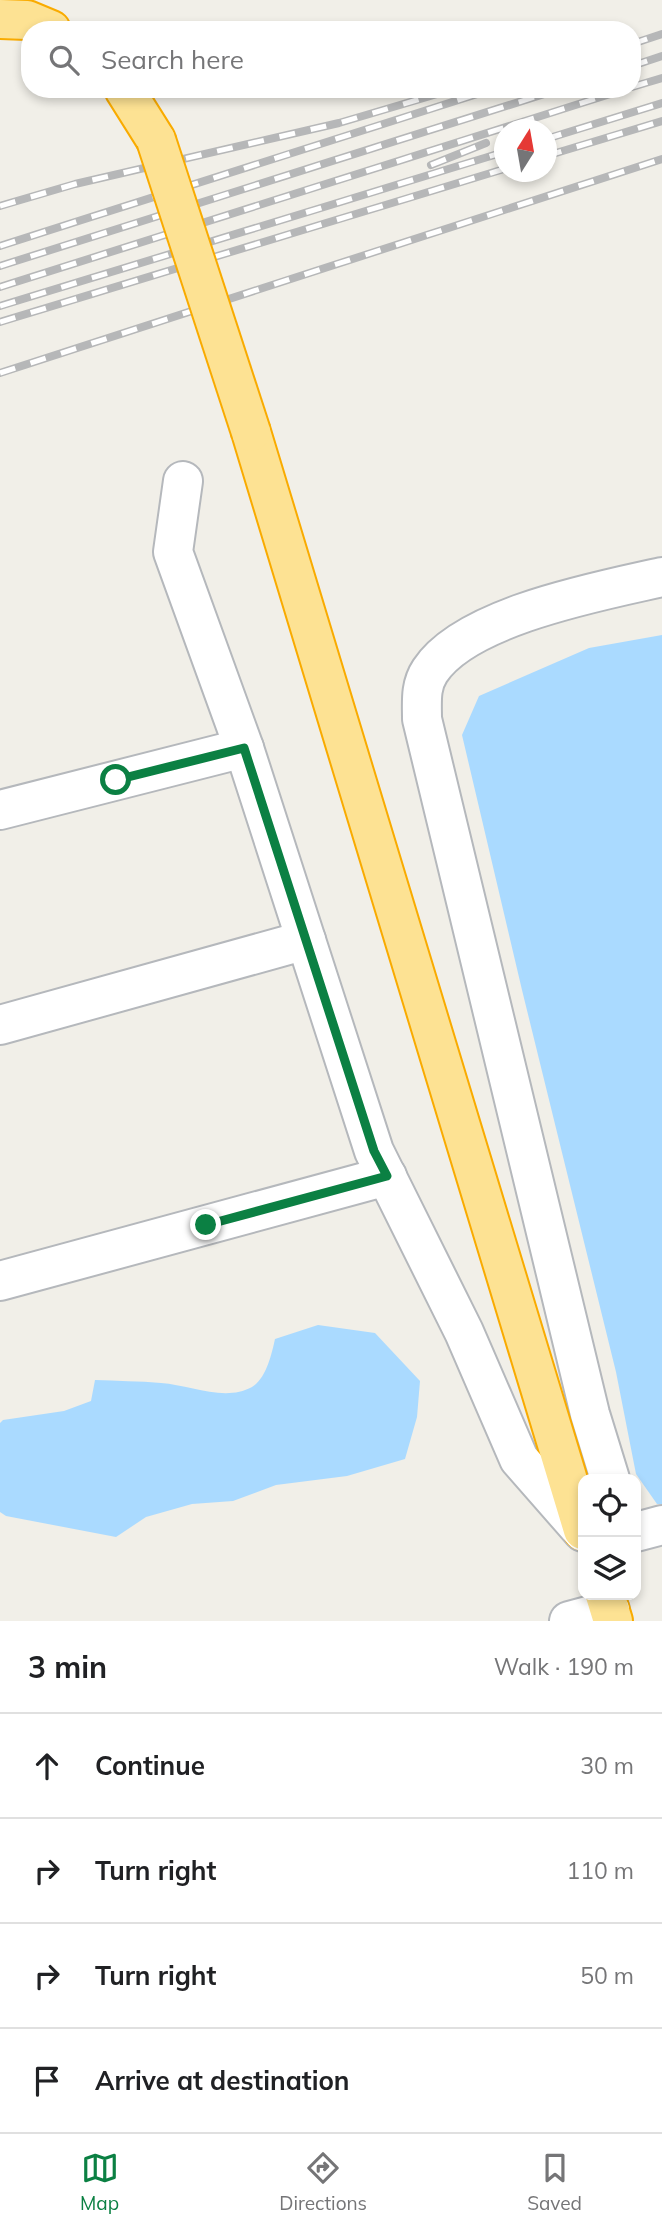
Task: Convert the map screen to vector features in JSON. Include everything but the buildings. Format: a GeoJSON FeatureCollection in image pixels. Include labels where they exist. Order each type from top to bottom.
{"type":"FeatureCollection","features":[{"type":"Feature","properties":{"kind":"highway"},"geometry":{"type":"LineString","coordinates":[[0,19],[29,21]]}},
{"type":"Feature","properties":{"kind":"highway"},"geometry":{"type":"LineString","coordinates":[[130,98],[156,140],[251,432],[578,1514]]}},
{"type":"Feature","properties":{"kind":"street"},"geometry":{"type":"LineString","coordinates":[[183,481],[173,552],[244,748],[374,1151],[464,1332],[519,1459],[578,1525]]}},
{"type":"Feature","properties":{"kind":"street"},"geometry":{"type":"LineString","coordinates":[[608,1474],[590,1414],[422,719],[422,691],[429,672],[450,649],[483,630],[562,600],[662,577]]}},
{"type":"Feature","properties":{"kind":"street"},"geometry":{"type":"LineString","coordinates":[[0,810],[244,748]]}},
{"type":"Feature","properties":{"kind":"street"},"geometry":{"type":"LineString","coordinates":[[0,1025],[306,940]]}},
{"type":"Feature","properties":{"kind":"street"},"geometry":{"type":"LineString","coordinates":[[0,1281],[387,1176]]}},
{"type":"Feature","properties":{"kind":"street"},"geometry":{"type":"LineString","coordinates":[[641,1531],[662,1525]]}},
{"type":"Feature","properties":{"kind":"street"},"geometry":{"type":"LineString","coordinates":[[569,1621],[609,1609]]}},
{"type":"Feature","properties":{"kind":"water"},"geometry":{"type":"Polygon","coordinates":[[[662,635],[662,1504],[657,1504],[641,1481],[641,1474],[636,1474],[616,1372],[462,735],[479,696],[589,648],[662,635]]]}},
{"type":"Feature","properties":{"kind":"water"},"geometry":{"type":"Polygon","coordinates":[[[318,1325],[375,1333],[420,1381],[417,1417],[405,1459],[347,1476],[276,1485],[233,1501],[192,1504],[146,1517],[116,1537],[6,1516],[0,1512],[0,1423],[3,1420],[64,1411],[91,1401],[95,1380],[161,1383],[219,1393],[242,1391],[252,1387],[261,1378],[268,1365],[275,1339],[318,1325]]]}},
{"type":"Feature","properties":{"kind":"railway"},"geometry":{"type":"LineString","coordinates":[[641,41],[662,34]]}},
{"type":"Feature","properties":{"kind":"railway"},"geometry":{"type":"LineString","coordinates":[[641,63],[662,56]]}},
{"type":"Feature","properties":{"kind":"railway"},"geometry":{"type":"LineString","coordinates":[[641,84],[662,78]]}},
{"type":"Feature","properties":{"kind":"railway"},"geometry":{"type":"LineString","coordinates":[[0,206],[75,184],[339,123],[424,98]]}},
{"type":"Feature","properties":{"kind":"railway"},"geometry":{"type":"LineString","coordinates":[[0,246],[465,98]]}},
{"type":"Feature","properties":{"kind":"railway"},"geometry":{"type":"LineString","coordinates":[[0,266],[532,98]]}},
{"type":"Feature","properties":{"kind":"railway"},"geometry":{"type":"LineString","coordinates":[[0,287],[598,98]]}},
{"type":"Feature","properties":{"kind":"railway"},"geometry":{"type":"LineString","coordinates":[[557,136],[662,103]]}},
{"type":"Feature","properties":{"kind":"railway"},"geometry":{"type":"LineString","coordinates":[[557,153],[662,121]]}},
{"type":"Feature","properties":{"kind":"railway"},"geometry":{"type":"LineString","coordinates":[[431,165],[486,143]]}},
{"type":"Feature","properties":{"kind":"railway"},"geometry":{"type":"LineString","coordinates":[[0,306],[494,155]]}},
{"type":"Feature","properties":{"kind":"railway"},"geometry":{"type":"LineString","coordinates":[[0,373],[662,159]]}},
{"type":"Feature","properties":{"kind":"railway"},"geometry":{"type":"LineString","coordinates":[[0,322],[494,172]]}},
{"type":"Feature","properties":{"kind":"route"},"geometry":{"type":"LineString","coordinates":[[116,780],[244,748],[374,1151],[387,1176],[206,1225]]}}]}
